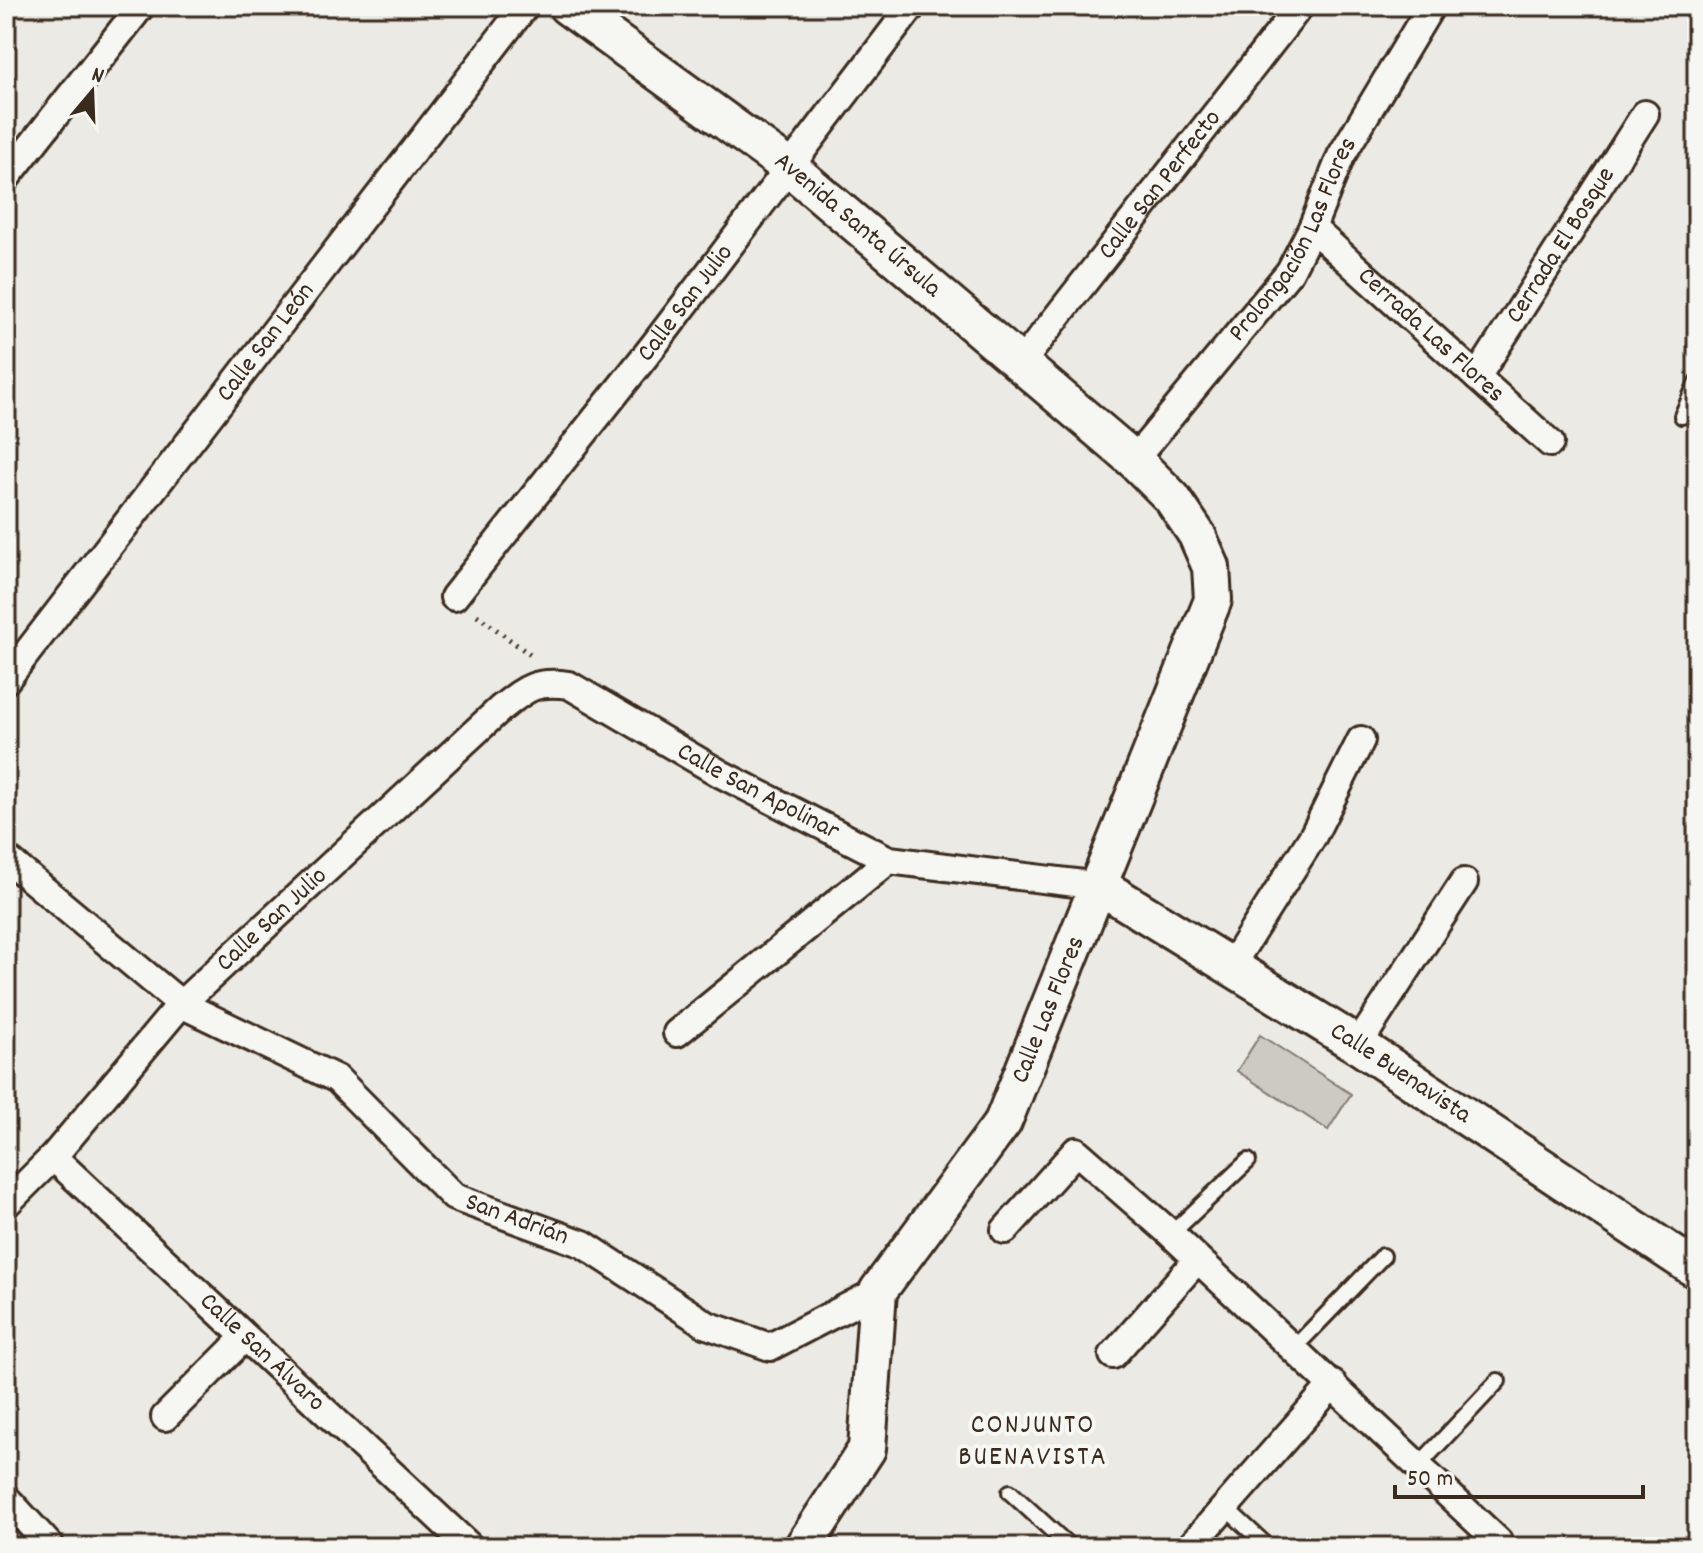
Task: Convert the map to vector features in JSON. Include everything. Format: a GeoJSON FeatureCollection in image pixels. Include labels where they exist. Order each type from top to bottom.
{"type":"FeatureCollection","features":[{"type":"Feature","properties":{"kind":"street"},"geometry":{"type":"LineString","coordinates":[[6,178],[141,6]]}},
{"type":"Feature","properties":{"kind":"street","name":"Calle San León"},"geometry":{"type":"LineString","coordinates":[[6,680],[525,6]]}},
{"type":"Feature","properties":{"kind":"street","name":"Avenida Santa Úrsula"},"geometry":{"type":"LineString","coordinates":[[567,6],[790,168],[1134,460]]}},
{"type":"Feature","properties":{"kind":"street","name":"Calle San Julio"},"geometry":{"type":"LineString","coordinates":[[454,597],[790,168],[912,6]]}},
{"type":"Feature","properties":{"kind":"street","name":"Calle San Perfecto"},"geometry":{"type":"LineString","coordinates":[[1021,363],[1300,6]]}},
{"type":"Feature","properties":{"kind":"street","name":"Prolongación Las Flores"},"geometry":{"type":"LineString","coordinates":[[1134,460],[1290,271],[1312,228],[1341,156],[1431,6]]}},
{"type":"Feature","properties":{"kind":"street","name":"Cerrada El Bosque"},"geometry":{"type":"LineString","coordinates":[[1477,377],[1645,114]]}},
{"type":"Feature","properties":{"kind":"street","name":"Cerrada Las Flores"},"geometry":{"type":"LineString","coordinates":[[1312,228],[1550,443]]}},
{"type":"Feature","properties":{"kind":"street","name":"Calle Las Flores"},"geometry":{"type":"LineString","coordinates":[[878,1291],[1003,1122],[1213,600],[1211,567],[1197,535],[1172,498],[1134,460]]}},
{"type":"Feature","properties":{"kind":"street","name":"Calle San Julio"},"geometry":{"type":"LineString","coordinates":[[6,1204],[53,1157],[181,1004],[500,709],[528,687],[546,681],[569,685]]}},
{"type":"Feature","properties":{"kind":"street","name":"Calle San Apolinar"},"geometry":{"type":"LineString","coordinates":[[569,685],[721,774],[889,860],[1100,886]]}},
{"type":"Feature","properties":{"kind":"street"},"geometry":{"type":"LineString","coordinates":[[1232,964],[1313,836],[1361,740]]}},
{"type":"Feature","properties":{"kind":"street","name":"San Adrián"},"geometry":{"type":"LineString","coordinates":[[6,858],[181,1004],[337,1079],[454,1197],[583,1244],[707,1325],[770,1347],[878,1291]]}},
{"type":"Feature","properties":{"kind":"street"},"geometry":{"type":"LineString","coordinates":[[677,1033],[889,860]]}},
{"type":"Feature","properties":{"kind":"street"},"geometry":{"type":"LineString","coordinates":[[1358,1045],[1464,882]]}},
{"type":"Feature","properties":{"kind":"street","name":"Calle Buenavista"},"geometry":{"type":"LineString","coordinates":[[1100,886],[1232,964],[1696,1267]]}},
{"type":"Feature","properties":{"kind":"street"},"geometry":{"type":"LineString","coordinates":[[1005,1230],[1076,1151],[1171,1234],[1498,1541]]}},
{"type":"Feature","properties":{"kind":"street","name":"Calle San Álvaro"},"geometry":{"type":"LineString","coordinates":[[53,1157],[470,1547]]}},
{"type":"Feature","properties":{"kind":"street"},"geometry":{"type":"LineString","coordinates":[[1113,1355],[1197,1260]]}},
{"type":"Feature","properties":{"kind":"street"},"geometry":{"type":"LineString","coordinates":[[803,1547],[867,1449],[878,1291]]}},
{"type":"Feature","properties":{"kind":"street"},"geometry":{"type":"LineString","coordinates":[[165,1417],[244,1338]]}},
{"type":"Feature","properties":{"kind":"street"},"geometry":{"type":"LineString","coordinates":[[1190,1547],[1227,1509],[1333,1384]]}},
{"type":"Feature","properties":{"kind":"street"},"geometry":{"type":"LineString","coordinates":[[6,1498],[51,1547]]}},
{"type":"Feature","properties":{"kind":"lane"},"geometry":{"type":"LineString","coordinates":[[1682,416],[1697,382]]}},
{"type":"Feature","properties":{"kind":"lane"},"geometry":{"type":"LineString","coordinates":[[1171,1234],[1248,1161]]}},
{"type":"Feature","properties":{"kind":"lane"},"geometry":{"type":"LineString","coordinates":[[1294,1348],[1383,1256]]}},
{"type":"Feature","properties":{"kind":"lane"},"geometry":{"type":"LineString","coordinates":[[1419,1465],[1498,1381]]}},
{"type":"Feature","properties":{"kind":"lane"},"geometry":{"type":"LineString","coordinates":[[1010,1492],[1070,1547]]}},
{"type":"Feature","properties":{"kind":"lane"},"geometry":{"type":"LineString","coordinates":[[1227,1509],[1268,1547]]}},
{"type":"Feature","properties":{"kind":"path"},"geometry":{"type":"LineString","coordinates":[[454,597],[569,685]]}},
{"type":"Feature","properties":{"kind":"shaded area"},"geometry":{"type":"Polygon","coordinates":[[[1260,1035],[1351,1094],[1328,1130],[1237,1071],[1260,1035]]]}},
{"type":"Feature","properties":{"kind":"district","name":"CONJUNTO BUENAVISTA"},"geometry":{"type":"Point","coordinates":[1033,1443]}}]}
